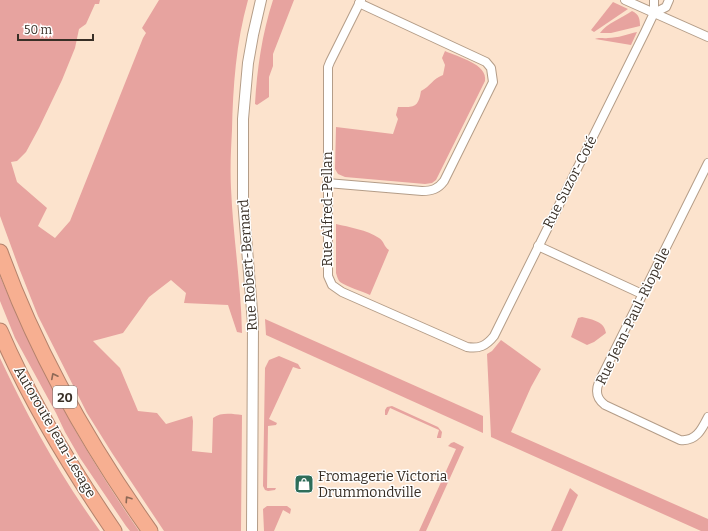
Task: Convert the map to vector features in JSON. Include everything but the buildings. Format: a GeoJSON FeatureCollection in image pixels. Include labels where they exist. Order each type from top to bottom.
{"type":"FeatureCollection","features":[{"type":"Feature","properties":{"kind":"highway","name":"Autoroute Jean-Lesage"},"geometry":{"type":"LineString","coordinates":[[0,252],[26,317],[60,387],[104,463],[150,531]]}},
{"type":"Feature","properties":{"kind":"highway","name":"Autoroute Jean-Lesage"},"geometry":{"type":"LineString","coordinates":[[0,330],[20,373],[51,432],[114,531]]}},
{"type":"Feature","properties":{"kind":"street","name":"Rue Robert-Bernard"},"geometry":{"type":"LineString","coordinates":[[252,531],[253,323],[243,199],[243,119],[252,35],[261,0]]}},
{"type":"Feature","properties":{"kind":"street"},"geometry":{"type":"LineString","coordinates":[[625,0],[708,37]]}},
{"type":"Feature","properties":{"kind":"street","name":"Rue Suzor-Coté"},"geometry":{"type":"LineString","coordinates":[[482,347],[494,336],[654,13],[654,0]]}},
{"type":"Feature","properties":{"kind":"street","name":"Rue Suzor-Coté"},"geometry":{"type":"LineString","coordinates":[[654,13],[666,7],[669,0]]}},
{"type":"Feature","properties":{"kind":"street"},"geometry":{"type":"LineString","coordinates":[[327,183],[415,191],[429,191],[437,189],[444,181],[493,82],[491,68],[486,62],[360,2]]}},
{"type":"Feature","properties":{"kind":"street","name":"Rue Alfred-Pellan"},"geometry":{"type":"LineString","coordinates":[[360,2],[328,67],[327,271],[329,280],[335,288],[467,347],[482,347]]}},
{"type":"Feature","properties":{"kind":"street","name":"Rue Jean-Paul-Riopelle"},"geometry":{"type":"LineString","coordinates":[[708,163],[642,294],[597,388],[598,397],[607,407],[677,439],[686,440],[691,438],[701,430],[708,417]]}},
{"type":"Feature","properties":{"kind":"street"},"geometry":{"type":"LineString","coordinates":[[538,246],[642,294]]}},
{"type":"Feature","properties":{"kind":"shaded area"},"geometry":{"type":"Polygon","coordinates":[[[0,0],[100,0],[99,4],[95,4],[86,24],[79,29],[75,48],[62,80],[26,152],[17,161],[11,162],[17,182],[47,208],[38,226],[55,238],[70,221],[146,33],[142,28],[159,0],[248,0],[236,65],[233,97],[231,166],[232,206],[242,333],[237,332],[228,305],[184,303],[186,293],[171,280],[149,297],[123,333],[93,341],[120,368],[138,411],[157,413],[166,424],[192,416],[192,451],[212,453],[213,418],[223,414],[242,415],[241,531],[164,531],[87,413],[38,316],[0,216],[0,0]]]}},
{"type":"Feature","properties":{"kind":"shaded area"},"geometry":{"type":"Polygon","coordinates":[[[273,0],[294,0],[273,54],[273,66],[269,77],[269,97],[257,105],[255,104],[257,78],[266,26],[273,0]]]}},
{"type":"Feature","properties":{"kind":"shaded area"},"geometry":{"type":"Polygon","coordinates":[[[613,2],[628,9],[594,32],[591,30],[613,2]]]}},
{"type":"Feature","properties":{"kind":"shaded area"},"geometry":{"type":"Polygon","coordinates":[[[632,11],[639,17],[640,26],[611,33],[600,33],[611,23],[632,11]]]}},
{"type":"Feature","properties":{"kind":"shaded area"},"geometry":{"type":"Polygon","coordinates":[[[637,32],[631,45],[595,39],[615,37],[637,32]]]}},
{"type":"Feature","properties":{"kind":"shaded area"},"geometry":{"type":"Polygon","coordinates":[[[445,51],[477,66],[485,75],[485,81],[436,180],[432,183],[425,184],[345,177],[338,174],[335,169],[336,127],[393,134],[398,119],[396,115],[398,107],[414,106],[420,97],[421,91],[436,78],[443,75],[445,65],[442,58],[445,51]]]}},
{"type":"Feature","properties":{"kind":"shaded area"},"geometry":{"type":"Polygon","coordinates":[[[336,224],[358,229],[374,235],[381,239],[389,250],[370,295],[343,284],[338,279],[336,273],[336,224]]]}},
{"type":"Feature","properties":{"kind":"shaded area"},"geometry":{"type":"Polygon","coordinates":[[[0,276],[29,343],[62,407],[118,501],[139,531],[130,531],[126,526],[80,458],[65,432],[15,338],[0,301],[0,276]]]}},
{"type":"Feature","properties":{"kind":"shaded area"},"geometry":{"type":"Polygon","coordinates":[[[582,317],[600,323],[605,329],[606,333],[594,342],[587,345],[571,337],[578,318],[582,317]]]}},
{"type":"Feature","properties":{"kind":"shaded area"},"geometry":{"type":"Polygon","coordinates":[[[265,319],[483,416],[483,433],[266,335],[265,319]]]}},
{"type":"Feature","properties":{"kind":"shaded area"},"geometry":{"type":"Polygon","coordinates":[[[501,340],[541,369],[531,387],[511,432],[708,519],[708,531],[701,531],[491,437],[487,354],[492,351],[501,340]]]}},
{"type":"Feature","properties":{"kind":"shaded area"},"geometry":{"type":"Polygon","coordinates":[[[279,356],[298,364],[301,369],[293,367],[269,419],[277,423],[276,425],[268,426],[267,488],[276,488],[275,490],[268,491],[265,490],[263,486],[265,368],[269,360],[279,356]]]}},
{"type":"Feature","properties":{"kind":"shaded area"},"geometry":{"type":"Polygon","coordinates":[[[0,358],[46,447],[72,490],[100,531],[0,531],[0,358]]]}},
{"type":"Feature","properties":{"kind":"shaded area"},"geometry":{"type":"Polygon","coordinates":[[[392,406],[438,427],[442,432],[441,438],[437,438],[439,430],[390,408],[387,415],[385,415],[385,410],[387,407],[392,406]]]}},
{"type":"Feature","properties":{"kind":"shaded area"},"geometry":{"type":"Polygon","coordinates":[[[454,442],[464,447],[426,531],[419,531],[456,449],[448,446],[454,442]]]}},
{"type":"Feature","properties":{"kind":"shaded area"},"geometry":{"type":"Polygon","coordinates":[[[570,488],[578,495],[562,531],[551,531],[570,488]]]}},
{"type":"Feature","properties":{"kind":"shaded area"},"geometry":{"type":"Polygon","coordinates":[[[267,506],[287,506],[291,509],[290,514],[283,510],[274,531],[264,531],[263,509],[267,506]]]}},
{"type":"Feature","properties":{"kind":"place","name":"Fromagerie Victoria Drummondville"},"geometry":{"type":"Point","coordinates":[304,484]}}]}
